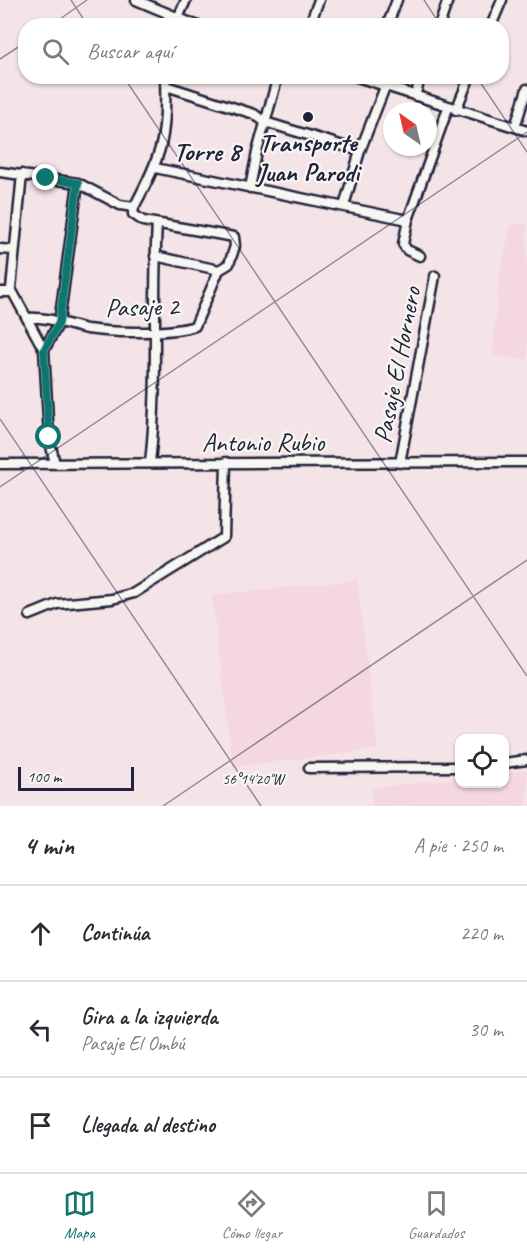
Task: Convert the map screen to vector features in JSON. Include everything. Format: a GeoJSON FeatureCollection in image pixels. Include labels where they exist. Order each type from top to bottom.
{"type":"FeatureCollection","features":[{"type":"Feature","properties":{"kind":"street"},"geometry":{"type":"LineString","coordinates":[[136,0],[173,17],[186,0]]}},
{"type":"Feature","properties":{"kind":"street"},"geometry":{"type":"LineString","coordinates":[[312,18],[319,0]]}},
{"type":"Feature","properties":{"kind":"street"},"geometry":{"type":"LineString","coordinates":[[390,18],[397,0]]}},
{"type":"Feature","properties":{"kind":"street"},"geometry":{"type":"LineString","coordinates":[[442,18],[448,0]]}},
{"type":"Feature","properties":{"kind":"street"},"geometry":{"type":"LineString","coordinates":[[494,18],[502,0]]}},
{"type":"Feature","properties":{"kind":"street"},"geometry":{"type":"LineString","coordinates":[[150,463],[156,379],[157,224],[137,219],[133,214],[134,207],[155,168],[166,130],[166,84]]}},
{"type":"Feature","properties":{"kind":"street"},"geometry":{"type":"LineString","coordinates":[[174,84],[254,114],[265,122],[360,151]]}},
{"type":"Feature","properties":{"kind":"street"},"geometry":{"type":"LineString","coordinates":[[250,188],[276,84]]}},
{"type":"Feature","properties":{"kind":"street"},"geometry":{"type":"LineString","coordinates":[[379,84],[527,131]]}},
{"type":"Feature","properties":{"kind":"street"},"geometry":{"type":"LineString","coordinates":[[415,96],[419,84]]}},
{"type":"Feature","properties":{"kind":"street"},"geometry":{"type":"LineString","coordinates":[[420,256],[404,248],[408,220],[452,109],[466,84]]}},
{"type":"Feature","properties":{"kind":"street"},"geometry":{"type":"LineString","coordinates":[[344,206],[360,151],[385,87]]}},
{"type":"Feature","properties":{"kind":"street"},"geometry":{"type":"LineString","coordinates":[[515,127],[527,89]]}},
{"type":"Feature","properties":{"kind":"street"},"geometry":{"type":"LineString","coordinates":[[155,168],[408,220]]}},
{"type":"Feature","properties":{"kind":"street"},"geometry":{"type":"LineString","coordinates":[[0,172],[78,183],[120,205],[134,207]]}},
{"type":"Feature","properties":{"kind":"street"},"geometry":{"type":"LineString","coordinates":[[22,174],[13,250],[12,292],[44,350],[48,426],[55,464]]}},
{"type":"Feature","properties":{"kind":"street"},"geometry":{"type":"LineString","coordinates":[[44,350],[59,323],[78,183]]}},
{"type":"Feature","properties":{"kind":"street","name":"Pasaje 2"},"geometry":{"type":"LineString","coordinates":[[27,318],[39,317],[59,323],[120,332],[195,326],[219,270],[229,264],[235,246],[234,237],[157,224]]}},
{"type":"Feature","properties":{"kind":"street"},"geometry":{"type":"LineString","coordinates":[[0,249],[13,250]]}},
{"type":"Feature","properties":{"kind":"street"},"geometry":{"type":"LineString","coordinates":[[155,256],[219,270]]}},
{"type":"Feature","properties":{"kind":"street","name":"Pasaje El Hornero"},"geometry":{"type":"LineString","coordinates":[[400,463],[435,276]]}},
{"type":"Feature","properties":{"kind":"street"},"geometry":{"type":"LineString","coordinates":[[0,292],[12,292]]}},
{"type":"Feature","properties":{"kind":"street"},"geometry":{"type":"LineString","coordinates":[[30,615],[57,604],[112,599],[135,593],[224,537],[226,462]]}},
{"type":"Feature","properties":{"kind":"street","name":"Antonio Rubio"},"geometry":{"type":"LineString","coordinates":[[0,464],[527,462]]}},
{"type":"Feature","properties":{"kind":"street"},"geometry":{"type":"LineString","coordinates":[[509,762],[527,760]]}},
{"type":"Feature","properties":{"kind":"street"},"geometry":{"type":"LineString","coordinates":[[309,768],[455,767]]}},
{"type":"Feature","properties":{"kind":"shaded area"},"geometry":{"type":"Polygon","coordinates":[[[511,224],[527,225],[527,359],[493,356],[499,277],[511,224]]]}},
{"type":"Feature","properties":{"kind":"shaded area"},"geometry":{"type":"Polygon","coordinates":[[[357,580],[378,749],[233,767],[212,595],[357,580]]]}},
{"type":"Feature","properties":{"kind":"shaded area"},"geometry":{"type":"Polygon","coordinates":[[[527,770],[527,806],[371,806],[373,788],[455,778],[455,788],[509,788],[509,772],[527,770]]]}},
{"type":"Feature","properties":{"kind":"place","name":"Transporte Juan Parodi"},"geometry":{"type":"Point","coordinates":[308,117]}},
{"type":"Feature","properties":{"kind":"district","name":"Torre 8"},"geometry":{"type":"Point","coordinates":[207,151]}},
{"type":"Feature","properties":{"kind":"route"},"geometry":{"type":"LineString","coordinates":[[46,178],[78,183],[59,323],[44,350],[49,437]]}}]}
